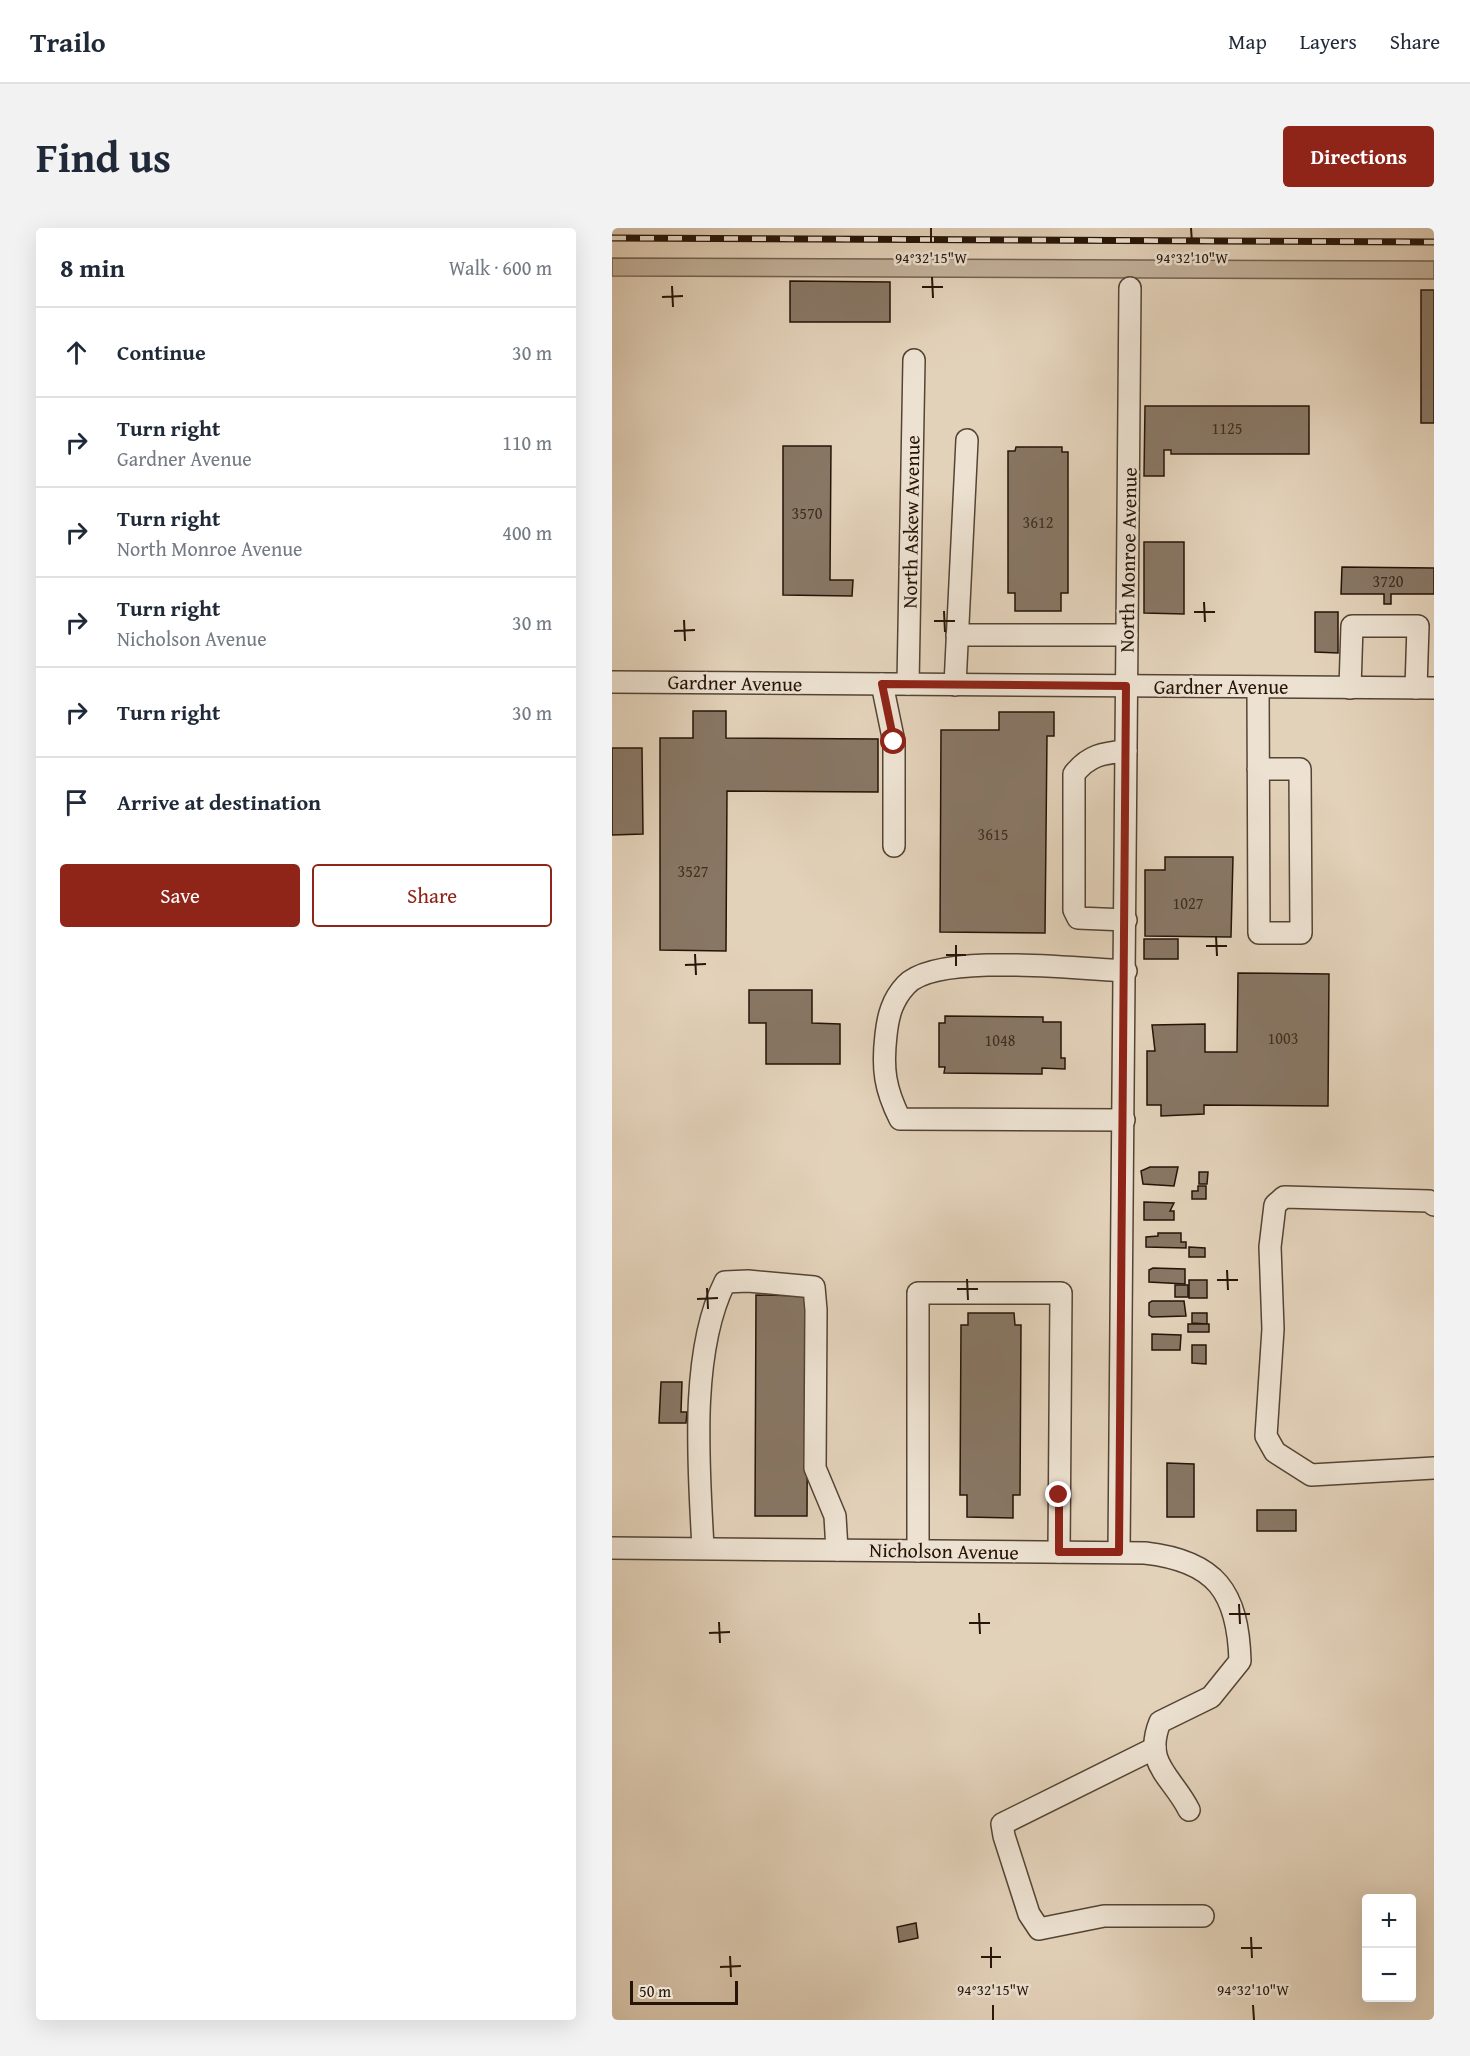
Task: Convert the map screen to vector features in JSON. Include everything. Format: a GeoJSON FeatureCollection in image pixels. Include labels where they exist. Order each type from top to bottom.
{"type":"FeatureCollection","features":[{"type":"Feature","properties":{"kind":"street","name":"North Monroe Avenue"},"geometry":{"type":"LineString","coordinates":[[1119,1552],[1130,288]]}},
{"type":"Feature","properties":{"kind":"street","name":"North Askew Avenue"},"geometry":{"type":"LineString","coordinates":[[909,684],[914,360]]}},
{"type":"Feature","properties":{"kind":"street"},"geometry":{"type":"LineString","coordinates":[[955,685],[967,440]]}},
{"type":"Feature","properties":{"kind":"street"},"geometry":{"type":"LineString","coordinates":[[1350,687],[1352,626],[1418,626],[1425,688]]}},
{"type":"Feature","properties":{"kind":"street"},"geometry":{"type":"LineString","coordinates":[[957,635],[1127,635]]}},
{"type":"Feature","properties":{"kind":"street","name":"Gardner Avenue"},"geometry":{"type":"LineString","coordinates":[[612,682],[1425,688]]}},
{"type":"Feature","properties":{"kind":"street"},"geometry":{"type":"LineString","coordinates":[[882,684],[894,742],[894,846]]}},
{"type":"Feature","properties":{"kind":"street"},"geometry":{"type":"LineString","coordinates":[[1258,687],[1258,768],[1259,933],[1301,933],[1300,769],[1258,768]]}},
{"type":"Feature","properties":{"kind":"street"},"geometry":{"type":"LineString","coordinates":[[1126,752],[1100,753],[1084,762],[1074,774],[1074,910],[1078,918],[1126,920]]}},
{"type":"Feature","properties":{"kind":"street"},"geometry":{"type":"LineString","coordinates":[[1124,1120],[900,1119],[886,1091],[884,1056],[889,1011],[906,984],[930,972],[963,964],[1125,971]]}},
{"type":"Feature","properties":{"kind":"street"},"geometry":{"type":"LineString","coordinates":[[1434,1205],[1429,1201],[1284,1197],[1275,1205],[1270,1247],[1273,1329],[1266,1436],[1275,1452],[1311,1475],[1434,1468]]}},
{"type":"Feature","properties":{"kind":"street"},"geometry":{"type":"LineString","coordinates":[[703,1548],[700,1398],[712,1312],[725,1282],[748,1281],[814,1287],[816,1310],[815,1468],[835,1516],[837,1550]]}},
{"type":"Feature","properties":{"kind":"street"},"geometry":{"type":"LineString","coordinates":[[918,1551],[918,1293],[1061,1293],[1059,1552]]}},
{"type":"Feature","properties":{"kind":"street","name":"Nicholson Avenue"},"geometry":{"type":"LineString","coordinates":[[612,1548],[1119,1552],[1159,1554],[1200,1568],[1210,1575],[1227,1596],[1239,1628],[1240,1661],[1211,1697],[1160,1722],[1154,1738],[1155,1748]]}},
{"type":"Feature","properties":{"kind":"street"},"geometry":{"type":"LineString","coordinates":[[1189,1810],[1180,1793],[1156,1762],[1155,1748],[1002,1824],[1029,1914],[1039,1929],[1104,1916],[1203,1916]]}},
{"type":"Feature","properties":{"kind":"shaded area"},"geometry":{"type":"Polygon","coordinates":[[[612,258],[1434,261],[1434,279],[612,276],[612,258]]]}},
{"type":"Feature","properties":{"kind":"building"},"geometry":{"type":"Polygon","coordinates":[[[790,281],[890,282],[890,322],[790,322],[790,281]]]}},
{"type":"Feature","properties":{"kind":"building"},"geometry":{"type":"Polygon","coordinates":[[[1421,290],[1434,290],[1434,423],[1421,423],[1421,290]]]}},
{"type":"Feature","properties":{"kind":"building"},"geometry":{"type":"Polygon","coordinates":[[[1145,406],[1309,406],[1309,454],[1171,454],[1171,450],[1164,450],[1164,476],[1144,476],[1145,406]]]}},
{"type":"Feature","properties":{"kind":"building"},"geometry":{"type":"Polygon","coordinates":[[[783,446],[831,446],[830,580],[853,580],[852,596],[783,595],[783,446]]]}},
{"type":"Feature","properties":{"kind":"building"},"geometry":{"type":"Polygon","coordinates":[[[1016,447],[1062,447],[1062,452],[1068,452],[1068,593],[1061,593],[1061,611],[1015,611],[1015,593],[1008,593],[1008,451],[1015,451],[1016,447]]]}},
{"type":"Feature","properties":{"kind":"building"},"geometry":{"type":"Polygon","coordinates":[[[1144,542],[1184,542],[1184,614],[1144,613],[1144,542]]]}},
{"type":"Feature","properties":{"kind":"building"},"geometry":{"type":"Polygon","coordinates":[[[1342,567],[1434,568],[1434,594],[1391,594],[1391,604],[1384,604],[1384,594],[1341,594],[1342,567]]]}},
{"type":"Feature","properties":{"kind":"building"},"geometry":{"type":"Polygon","coordinates":[[[1315,612],[1338,612],[1338,653],[1315,652],[1315,612]]]}},
{"type":"Feature","properties":{"kind":"building"},"geometry":{"type":"Polygon","coordinates":[[[693,711],[726,711],[726,738],[878,739],[878,792],[727,791],[726,951],[660,950],[660,738],[693,738],[693,711]]]}},
{"type":"Feature","properties":{"kind":"building"},"geometry":{"type":"Polygon","coordinates":[[[999,712],[1054,712],[1054,736],[1047,736],[1045,933],[940,932],[941,730],[999,730],[999,712]]]}},
{"type":"Feature","properties":{"kind":"building"},"geometry":{"type":"Polygon","coordinates":[[[612,748],[642,748],[643,834],[612,835],[612,748]]]}},
{"type":"Feature","properties":{"kind":"building"},"geometry":{"type":"Polygon","coordinates":[[[1165,857],[1233,857],[1231,937],[1145,936],[1145,870],[1165,870],[1165,857]]]}},
{"type":"Feature","properties":{"kind":"building"},"geometry":{"type":"Polygon","coordinates":[[[1144,939],[1178,939],[1178,959],[1144,959],[1144,939]]]}},
{"type":"Feature","properties":{"kind":"building"},"geometry":{"type":"Polygon","coordinates":[[[1238,973],[1329,974],[1328,1106],[1204,1105],[1204,1114],[1161,1116],[1161,1105],[1147,1105],[1147,1051],[1155,1051],[1152,1025],[1205,1024],[1205,1052],[1237,1052],[1238,973]]]}},
{"type":"Feature","properties":{"kind":"building"},"geometry":{"type":"Polygon","coordinates":[[[749,990],[812,990],[812,1023],[840,1024],[840,1064],[766,1064],[766,1023],[749,1023],[749,990]]]}},
{"type":"Feature","properties":{"kind":"building"},"geometry":{"type":"Polygon","coordinates":[[[945,1016],[1043,1017],[1043,1022],[1061,1022],[1061,1058],[1065,1058],[1065,1069],[1042,1068],[1042,1074],[944,1073],[945,1067],[939,1067],[939,1023],[945,1023],[945,1016]]]}},
{"type":"Feature","properties":{"kind":"building"},"geometry":{"type":"Polygon","coordinates":[[[1150,1167],[1178,1167],[1174,1186],[1143,1184],[1141,1171],[1150,1167]]]}},
{"type":"Feature","properties":{"kind":"building"},"geometry":{"type":"Polygon","coordinates":[[[1199,1172],[1208,1172],[1207,1184],[1199,1184],[1199,1172]]]}},
{"type":"Feature","properties":{"kind":"building"},"geometry":{"type":"Polygon","coordinates":[[[1198,1186],[1206,1186],[1206,1199],[1192,1199],[1192,1191],[1198,1191],[1198,1186]]]}},
{"type":"Feature","properties":{"kind":"building"},"geometry":{"type":"Polygon","coordinates":[[[1144,1202],[1174,1203],[1170,1211],[1174,1211],[1174,1220],[1144,1220],[1144,1202]]]}},
{"type":"Feature","properties":{"kind":"building"},"geometry":{"type":"Polygon","coordinates":[[[1158,1233],[1181,1233],[1181,1242],[1186,1242],[1186,1248],[1146,1247],[1146,1237],[1158,1236],[1158,1233]]]}},
{"type":"Feature","properties":{"kind":"building"},"geometry":{"type":"Polygon","coordinates":[[[1189,1247],[1205,1248],[1205,1257],[1189,1257],[1189,1247]]]}},
{"type":"Feature","properties":{"kind":"building"},"geometry":{"type":"Polygon","coordinates":[[[1153,1268],[1185,1269],[1185,1284],[1149,1282],[1149,1270],[1153,1268]]]}},
{"type":"Feature","properties":{"kind":"building"},"geometry":{"type":"Polygon","coordinates":[[[1189,1280],[1207,1280],[1207,1298],[1189,1298],[1189,1280]]]}},
{"type":"Feature","properties":{"kind":"building"},"geometry":{"type":"Polygon","coordinates":[[[1175,1285],[1188,1285],[1188,1297],[1175,1297],[1175,1285]]]}},
{"type":"Feature","properties":{"kind":"building"},"geometry":{"type":"Polygon","coordinates":[[[756,1295],[808,1296],[807,1516],[755,1516],[756,1295]]]}},
{"type":"Feature","properties":{"kind":"building"},"geometry":{"type":"Polygon","coordinates":[[[1152,1301],[1184,1301],[1186,1316],[1152,1317],[1149,1315],[1149,1303],[1152,1301]]]}},
{"type":"Feature","properties":{"kind":"building"},"geometry":{"type":"Polygon","coordinates":[[[968,1313],[1014,1313],[1015,1325],[1021,1325],[1020,1495],[1013,1495],[1013,1518],[967,1517],[967,1495],[960,1495],[961,1325],[968,1325],[968,1313]]]}},
{"type":"Feature","properties":{"kind":"building"},"geometry":{"type":"Polygon","coordinates":[[[1192,1313],[1207,1313],[1207,1324],[1192,1323],[1192,1313]]]}},
{"type":"Feature","properties":{"kind":"building"},"geometry":{"type":"Polygon","coordinates":[[[1188,1324],[1209,1324],[1209,1332],[1188,1332],[1188,1324]]]}},
{"type":"Feature","properties":{"kind":"building"},"geometry":{"type":"Polygon","coordinates":[[[1152,1334],[1181,1335],[1180,1350],[1152,1350],[1152,1334]]]}},
{"type":"Feature","properties":{"kind":"building"},"geometry":{"type":"Polygon","coordinates":[[[1192,1345],[1206,1345],[1206,1364],[1192,1363],[1192,1345]]]}},
{"type":"Feature","properties":{"kind":"building"},"geometry":{"type":"Polygon","coordinates":[[[661,1382],[682,1382],[681,1412],[687,1412],[686,1423],[659,1423],[661,1382]]]}},
{"type":"Feature","properties":{"kind":"building"},"geometry":{"type":"Polygon","coordinates":[[[1167,1463],[1194,1464],[1194,1517],[1167,1517],[1167,1463]]]}},
{"type":"Feature","properties":{"kind":"building"},"geometry":{"type":"Polygon","coordinates":[[[1257,1510],[1296,1510],[1296,1531],[1257,1531],[1257,1510]]]}},
{"type":"Feature","properties":{"kind":"building"},"geometry":{"type":"Polygon","coordinates":[[[916,1923],[918,1938],[899,1942],[897,1927],[916,1923]]]}},
{"type":"Feature","properties":{"kind":"railway"},"geometry":{"type":"LineString","coordinates":[[612,238],[1434,242]]}},
{"type":"Feature","properties":{"kind":"route"},"geometry":{"type":"LineString","coordinates":[[894,742],[882,684],[1126,686],[1125,1043],[1119,1552],[1059,1552],[1059,1495]]}}]}
